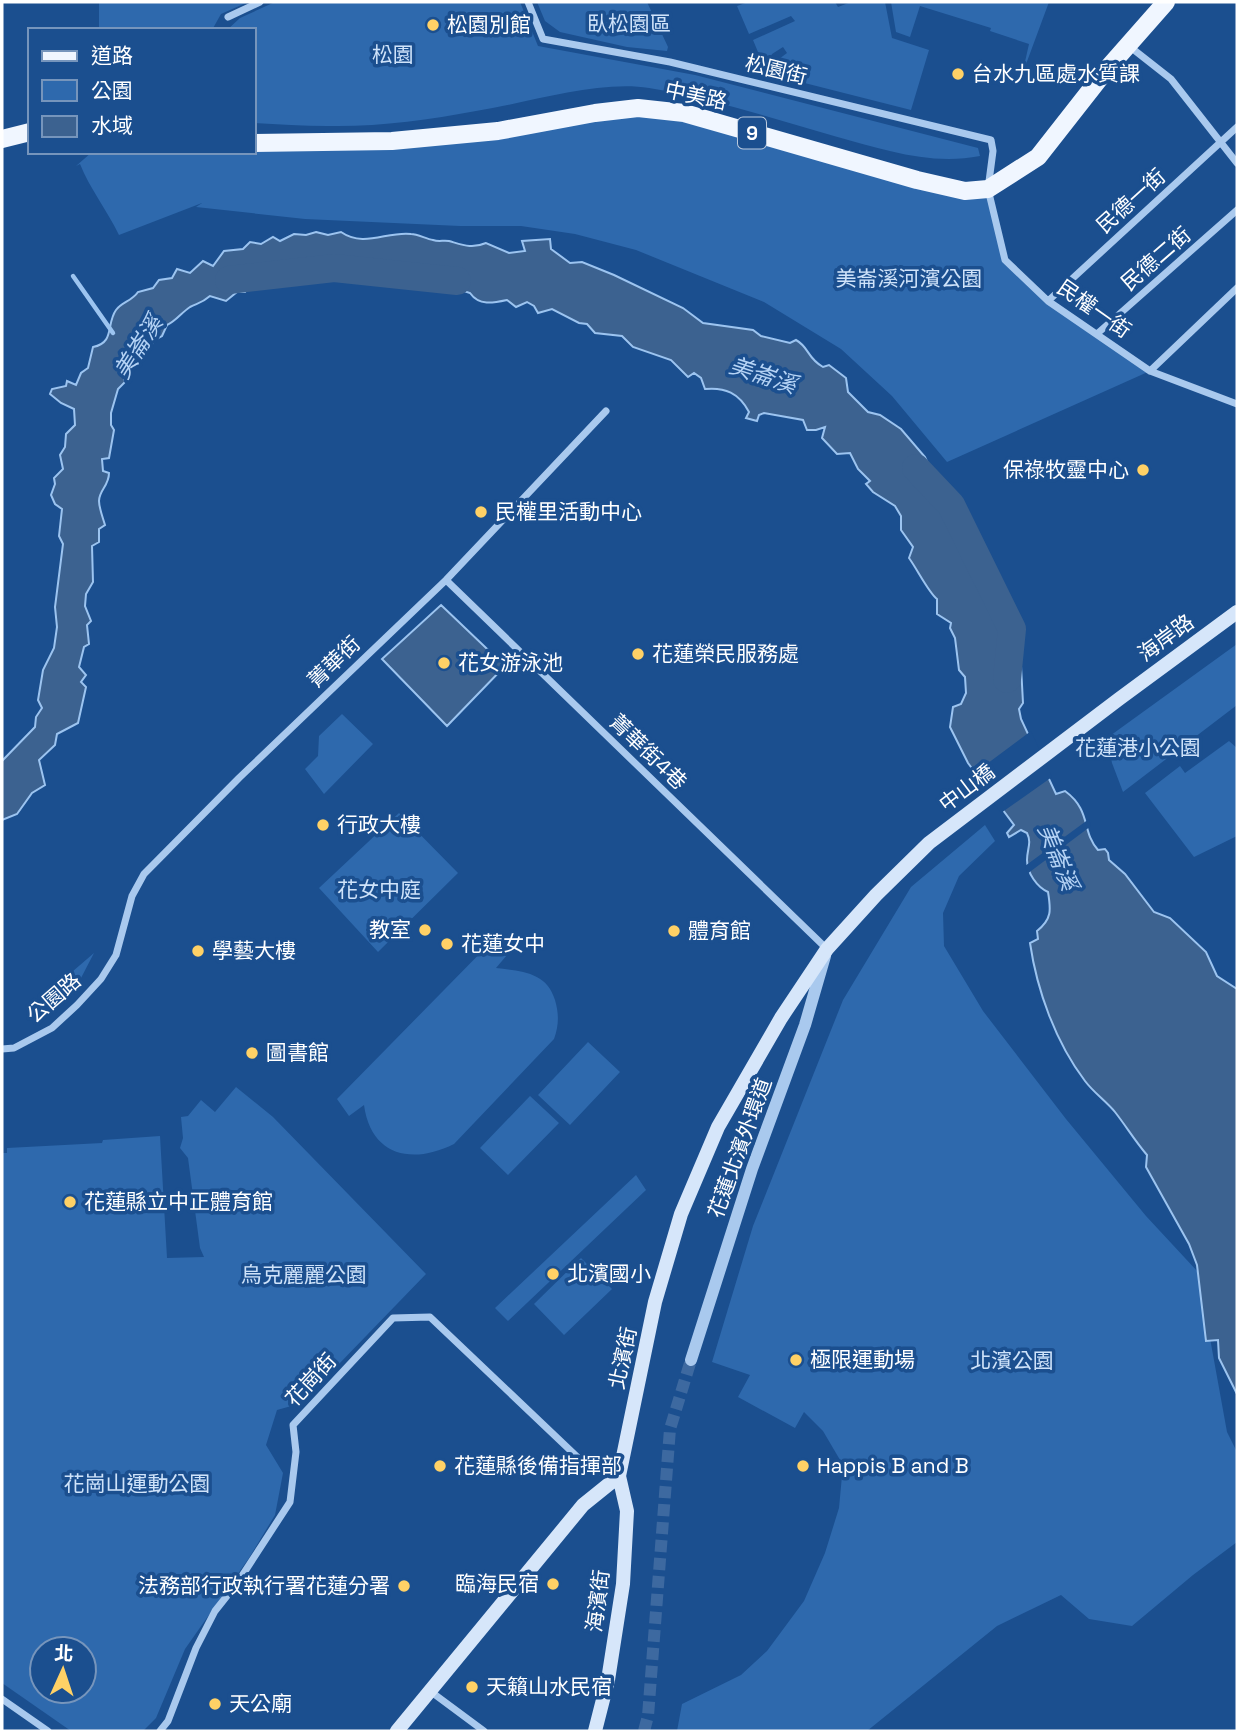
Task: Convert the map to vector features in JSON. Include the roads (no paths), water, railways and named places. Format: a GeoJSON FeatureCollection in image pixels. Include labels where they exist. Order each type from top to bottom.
{"type":"FeatureCollection","features":[{"type":"Feature","properties":{"kind":"main road"},"geometry":{"type":"LineString","coordinates":[[988,189],[1038,157],[1166,2]]}},
{"type":"Feature","properties":{"kind":"main road","name":"中美路"},"geometry":{"type":"LineString","coordinates":[[256,144],[405,139],[498,131],[638,108],[684,113],[917,180],[965,191],[988,189]]}},
{"type":"Feature","properties":{"kind":"main road"},"geometry":{"type":"LineString","coordinates":[[2,139],[28,132]]}},
{"type":"Feature","properties":{"kind":"main road","name":"海岸路"},"geometry":{"type":"LineString","coordinates":[[1119,699],[1237,612]]}},
{"type":"Feature","properties":{"kind":"main road","name":"中山橋"},"geometry":{"type":"LineString","coordinates":[[827,949],[929,843],[1119,699]]}},
{"type":"Feature","properties":{"kind":"main road","name":"北濱街"},"geometry":{"type":"LineString","coordinates":[[620,1475],[655,1302],[681,1214],[718,1127],[781,1018],[827,949]]}},
{"type":"Feature","properties":{"kind":"main road"},"geometry":{"type":"LineString","coordinates":[[397,1731],[583,1505],[620,1475]]}},
{"type":"Feature","properties":{"kind":"main road","name":"海濱街"},"geometry":{"type":"LineString","coordinates":[[594,1731],[608,1680],[623,1584],[627,1511],[620,1475]]}},
{"type":"Feature","properties":{"kind":"street"},"geometry":{"type":"LineString","coordinates":[[228,17],[260,2]]}},
{"type":"Feature","properties":{"kind":"street","name":"松園街"},"geometry":{"type":"LineString","coordinates":[[528,2],[543,39],[670,62],[991,140],[993,151],[988,189]]}},
{"type":"Feature","properties":{"kind":"street"},"geometry":{"type":"LineString","coordinates":[[1128,45],[1171,79],[1237,163]]}},
{"type":"Feature","properties":{"kind":"street","name":"民德一街"},"geometry":{"type":"LineString","coordinates":[[1048,300],[1237,127]]}},
{"type":"Feature","properties":{"kind":"street","name":"民權一街"},"geometry":{"type":"LineString","coordinates":[[988,189],[1005,260],[1048,300],[1150,371],[1237,404]]}},
{"type":"Feature","properties":{"kind":"street","name":"民德二街"},"geometry":{"type":"LineString","coordinates":[[1098,333],[1237,210]]}},
{"type":"Feature","properties":{"kind":"street"},"geometry":{"type":"LineString","coordinates":[[1150,371],[1237,288]]}},
{"type":"Feature","properties":{"kind":"street","name":"菁華街"},"geometry":{"type":"LineString","coordinates":[[116,955],[132,896],[144,874],[239,778],[446,580],[606,411]]}},
{"type":"Feature","properties":{"kind":"street","name":"菁華街4巷"},"geometry":{"type":"LineString","coordinates":[[446,580],[827,949]]}},
{"type":"Feature","properties":{"kind":"street","name":"花蓮北濱外環道"},"geometry":{"type":"LineString","coordinates":[[691,1360],[752,1168],[806,1025],[827,949]]}},
{"type":"Feature","properties":{"kind":"street","name":"公園路"},"geometry":{"type":"LineString","coordinates":[[2,1049],[14,1048],[52,1028],[101,979],[116,955]]}},
{"type":"Feature","properties":{"kind":"street","name":"花崗街"},"geometry":{"type":"LineString","coordinates":[[160,1731],[168,1721],[196,1647],[215,1611],[238,1582],[290,1502],[296,1452],[293,1425],[394,1318],[430,1317],[591,1471],[620,1475]]}},
{"type":"Feature","properties":{"kind":"street"},"geometry":{"type":"LineString","coordinates":[[430,1691],[484,1731]]}},
{"type":"Feature","properties":{"kind":"street"},"geometry":{"type":"LineString","coordinates":[[2,1699],[46,1731]]}},
{"type":"Feature","properties":{"kind":"water"},"geometry":{"type":"Polygon","coordinates":[[[316,232],[328,235],[341,232],[358,239],[414,234],[435,241],[449,241],[467,246],[486,243],[509,253],[525,251],[522,241],[550,239],[551,249],[570,263],[582,262],[614,275],[683,308],[703,323],[753,330],[761,336],[790,343],[796,340],[818,364],[823,367],[829,365],[846,378],[848,392],[868,412],[880,415],[901,429],[925,457],[930,468],[940,478],[936,484],[979,569],[997,590],[1016,659],[1021,666],[1021,719],[1056,794],[1065,791],[1073,798],[1083,813],[1089,836],[1098,850],[1105,849],[1109,860],[1125,874],[1154,912],[1170,918],[1206,952],[1217,976],[1237,989],[1237,1394],[1219,1358],[1218,1340],[1206,1341],[1197,1265],[1189,1244],[1146,1167],[1147,1155],[1115,1112],[1085,1081],[1065,1050],[1049,1016],[1037,979],[1030,943],[1038,939],[1037,931],[1048,918],[1048,892],[1037,883],[1029,870],[1027,833],[1021,830],[1009,837],[1007,833],[1014,825],[968,763],[950,727],[953,707],[961,704],[966,693],[965,677],[959,670],[951,623],[937,614],[937,599],[909,558],[913,547],[901,530],[901,516],[895,506],[873,492],[866,484],[870,481],[858,469],[850,453],[837,454],[822,438],[825,427],[807,430],[803,420],[764,413],[759,415],[757,421],[746,418],[749,412],[736,396],[725,390],[705,389],[701,378],[694,373],[688,377],[671,360],[633,347],[622,336],[595,333],[587,324],[579,323],[552,309],[538,313],[534,306],[527,302],[516,307],[507,300],[487,302],[461,290],[453,293],[421,282],[417,271],[407,269],[400,272],[392,268],[373,274],[362,273],[359,267],[348,264],[334,266],[320,273],[314,268],[301,274],[285,270],[252,282],[245,292],[237,292],[226,301],[210,296],[167,325],[162,336],[153,341],[151,348],[138,346],[128,363],[125,382],[118,389],[111,413],[114,430],[109,458],[102,459],[103,471],[109,473],[99,501],[105,525],[99,529],[99,542],[92,546],[93,582],[86,594],[85,606],[91,621],[87,625],[89,644],[84,647],[79,667],[86,675],[81,682],[86,687],[78,723],[57,734],[55,745],[39,760],[45,785],[32,793],[17,814],[2,820],[2,761],[35,727],[36,717],[42,708],[38,700],[43,670],[54,648],[57,627],[55,607],[63,544],[59,536],[62,509],[55,504],[51,495],[54,478],[63,469],[60,455],[65,447],[66,434],[75,425],[74,409],[50,394],[52,389],[66,386],[67,381],[76,385],[81,373],[88,368],[93,347],[100,345],[107,337],[116,310],[138,292],[153,288],[159,280],[172,278],[177,269],[190,273],[203,261],[213,266],[224,251],[243,249],[250,242],[261,244],[273,237],[280,241],[294,234],[316,232]]]}},
{"type":"Feature","properties":{"kind":"water","name":"花女游泳池"},"geometry":{"type":"Polygon","coordinates":[[[441,605],[505,666],[447,726],[382,659],[441,605]]]}},
{"type":"Feature","properties":{"kind":"waterway","name":"美崙溪"},"geometry":{"type":"LineString","coordinates":[[229,280],[334,268],[457,281]]}},
{"type":"Feature","properties":{"kind":"waterway"},"geometry":{"type":"LineString","coordinates":[[73,276],[113,333]]}},
{"type":"Feature","properties":{"kind":"waterway","name":"美崙溪"},"geometry":{"type":"LineString","coordinates":[[916,468],[951,505],[1012,629],[1007,679]]}},
{"type":"Feature","properties":{"kind":"tunnel"},"geometry":{"type":"LineString","coordinates":[[644,1731],[648,1716],[670,1429],[691,1360]]}},
{"type":"Feature","properties":{"kind":"place","name":"松園別館"},"geometry":{"type":"Point","coordinates":[433,25]}},
{"type":"Feature","properties":{"kind":"place","name":"台水九區處水質課"},"geometry":{"type":"Point","coordinates":[958,74]}},
{"type":"Feature","properties":{"kind":"place","name":"保祿牧靈中心"},"geometry":{"type":"Point","coordinates":[1143,470]}},
{"type":"Feature","properties":{"kind":"place","name":"民權里活動中心"},"geometry":{"type":"Point","coordinates":[481,512]}},
{"type":"Feature","properties":{"kind":"place","name":"花蓮榮民服務處"},"geometry":{"type":"Point","coordinates":[638,654]}},
{"type":"Feature","properties":{"kind":"place","name":"花女游泳池"},"geometry":{"type":"Point","coordinates":[444,663]}},
{"type":"Feature","properties":{"kind":"place","name":"行政大樓"},"geometry":{"type":"Point","coordinates":[323,825]}},
{"type":"Feature","properties":{"kind":"place","name":"教室"},"geometry":{"type":"Point","coordinates":[425,930]}},
{"type":"Feature","properties":{"kind":"place","name":"體育館"},"geometry":{"type":"Point","coordinates":[674,931]}},
{"type":"Feature","properties":{"kind":"place","name":"花蓮女中"},"geometry":{"type":"Point","coordinates":[447,944]}},
{"type":"Feature","properties":{"kind":"place","name":"學藝大樓"},"geometry":{"type":"Point","coordinates":[198,951]}},
{"type":"Feature","properties":{"kind":"place","name":"圖書館"},"geometry":{"type":"Point","coordinates":[252,1053]}},
{"type":"Feature","properties":{"kind":"place","name":"花蓮縣立中正體育館"},"geometry":{"type":"Point","coordinates":[70,1202]}},
{"type":"Feature","properties":{"kind":"place","name":"北濱國小"},"geometry":{"type":"Point","coordinates":[553,1274]}},
{"type":"Feature","properties":{"kind":"place","name":"極限運動場"},"geometry":{"type":"Point","coordinates":[796,1360]}},
{"type":"Feature","properties":{"kind":"place","name":"花蓮縣後備指揮部"},"geometry":{"type":"Point","coordinates":[440,1466]}},
{"type":"Feature","properties":{"kind":"place","name":"Happis B and B"},"geometry":{"type":"Point","coordinates":[803,1466]}},
{"type":"Feature","properties":{"kind":"place","name":"臨海民宿"},"geometry":{"type":"Point","coordinates":[553,1584]}},
{"type":"Feature","properties":{"kind":"place","name":"法務部行政執行署花蓮分署"},"geometry":{"type":"Point","coordinates":[404,1586]}},
{"type":"Feature","properties":{"kind":"place","name":"天籟山水民宿"},"geometry":{"type":"Point","coordinates":[472,1687]}},
{"type":"Feature","properties":{"kind":"place","name":"天公廟"},"geometry":{"type":"Point","coordinates":[215,1704]}},
{"type":"Feature","properties":{"kind":"park label","name":"臥松園區"},"geometry":{"type":"Point","coordinates":[629,24]}},
{"type":"Feature","properties":{"kind":"park label","name":"松園"},"geometry":{"type":"Point","coordinates":[393,55]}},
{"type":"Feature","properties":{"kind":"park label","name":"美崙溪河濱公園"},"geometry":{"type":"Point","coordinates":[909,279]}},
{"type":"Feature","properties":{"kind":"park label","name":"花蓮港小公園"},"geometry":{"type":"Point","coordinates":[1138,748]}},
{"type":"Feature","properties":{"kind":"park label","name":"花女中庭"},"geometry":{"type":"Point","coordinates":[379,890]}},
{"type":"Feature","properties":{"kind":"park label","name":"烏克麗麗公園"},"geometry":{"type":"Point","coordinates":[304,1275]}},
{"type":"Feature","properties":{"kind":"park label","name":"北濱公園"},"geometry":{"type":"Point","coordinates":[1012,1361]}},
{"type":"Feature","properties":{"kind":"park label","name":"花崗山運動公園"},"geometry":{"type":"Point","coordinates":[137,1484]}}]}
